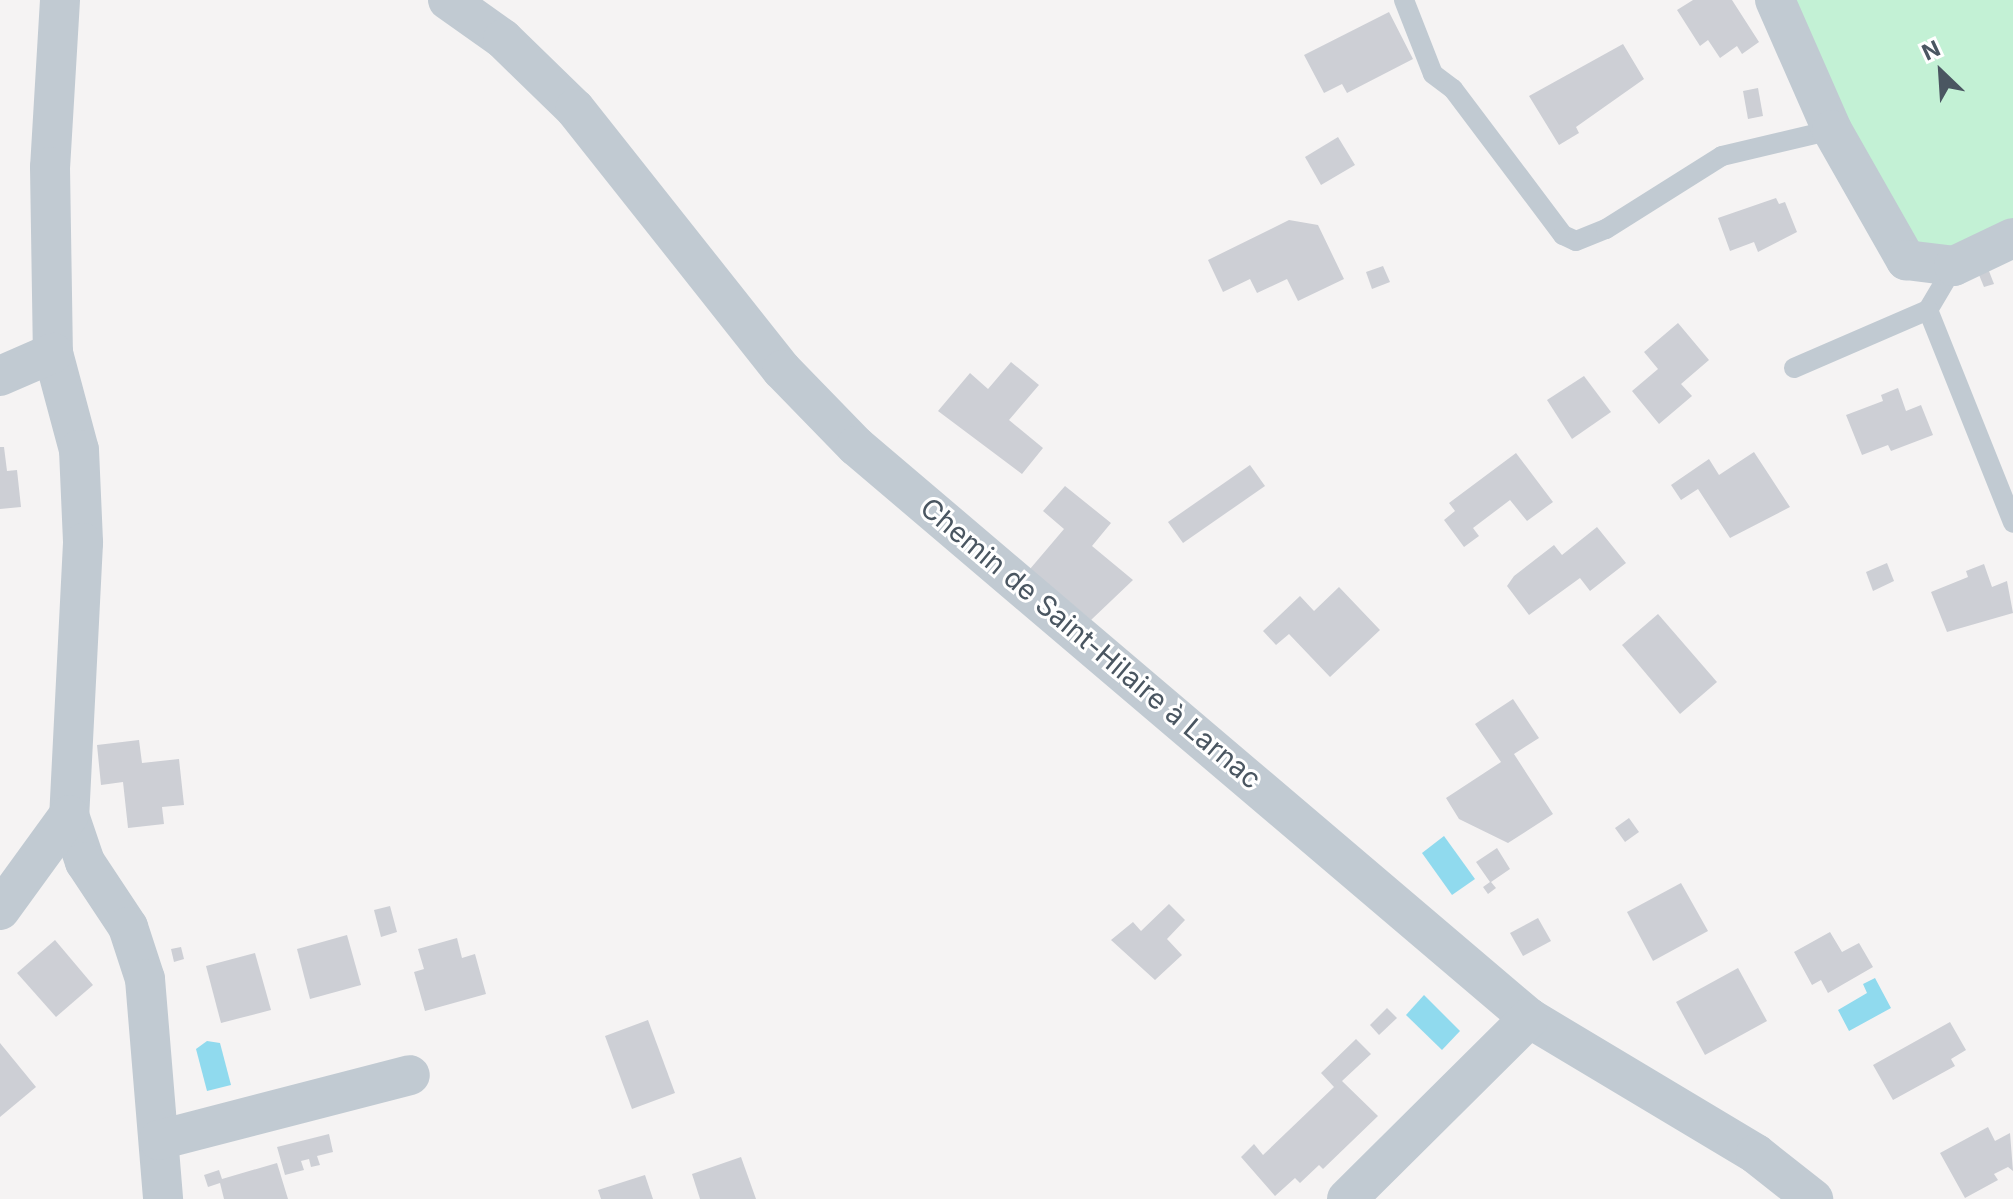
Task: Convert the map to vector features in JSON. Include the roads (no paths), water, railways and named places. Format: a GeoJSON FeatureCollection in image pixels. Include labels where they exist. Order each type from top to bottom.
{"type":"FeatureCollection","features":[{"type":"Feature","properties":{"kind":"street"},"geometry":{"type":"LineString","coordinates":[[60,0],[50,167],[53,353],[79,450],[81,497],[69,815],[85,862],[128,927],[145,979],[163,1199]]}},
{"type":"Feature","properties":{"kind":"street","name":"Chemin de Saint-Hilaire à Larnac"},"geometry":{"type":"LineString","coordinates":[[448,0],[503,39],[575,109],[773,359],[856,446],[1529,1018],[1756,1154],[1813,1199]]}},
{"type":"Feature","properties":{"kind":"street"},"geometry":{"type":"LineString","coordinates":[[1775,0],[1832,130],[1906,260],[1954,266],[2013,238]]}},
{"type":"Feature","properties":{"kind":"street"},"geometry":{"type":"LineString","coordinates":[[0,376],[53,353]]}},
{"type":"Feature","properties":{"kind":"street"},"geometry":{"type":"LineString","coordinates":[[0,910],[69,815]]}},
{"type":"Feature","properties":{"kind":"street"},"geometry":{"type":"LineString","coordinates":[[1347,1199],[1529,1018]]}},
{"type":"Feature","properties":{"kind":"street"},"geometry":{"type":"LineString","coordinates":[[159,1140],[410,1075]]}},
{"type":"Feature","properties":{"kind":"lane"},"geometry":{"type":"LineString","coordinates":[[1404,0],[1433,74],[1453,89],[1563,235],[1576,241],[1606,229],[1722,156],[1832,130]]}},
{"type":"Feature","properties":{"kind":"lane"},"geometry":{"type":"LineString","coordinates":[[1794,368],[1928,310],[1954,266]]}},
{"type":"Feature","properties":{"kind":"lane"},"geometry":{"type":"LineString","coordinates":[[1928,310],[2013,523]]}},
{"type":"Feature","properties":{"kind":"water"},"geometry":{"type":"Polygon","coordinates":[[[1444,836],[1475,879],[1452,895],[1422,853],[1444,836]]]}},
{"type":"Feature","properties":{"kind":"water"},"geometry":{"type":"Polygon","coordinates":[[[1875,978],[1891,1008],[1849,1031],[1838,1010],[1867,993],[1863,984],[1875,978]]]}},
{"type":"Feature","properties":{"kind":"water"},"geometry":{"type":"Polygon","coordinates":[[[1424,995],[1460,1031],[1442,1050],[1406,1015],[1424,995]]]}},
{"type":"Feature","properties":{"kind":"water"},"geometry":{"type":"Polygon","coordinates":[[[207,1041],[220,1043],[231,1085],[207,1091],[196,1049],[207,1041]]]}}]}
